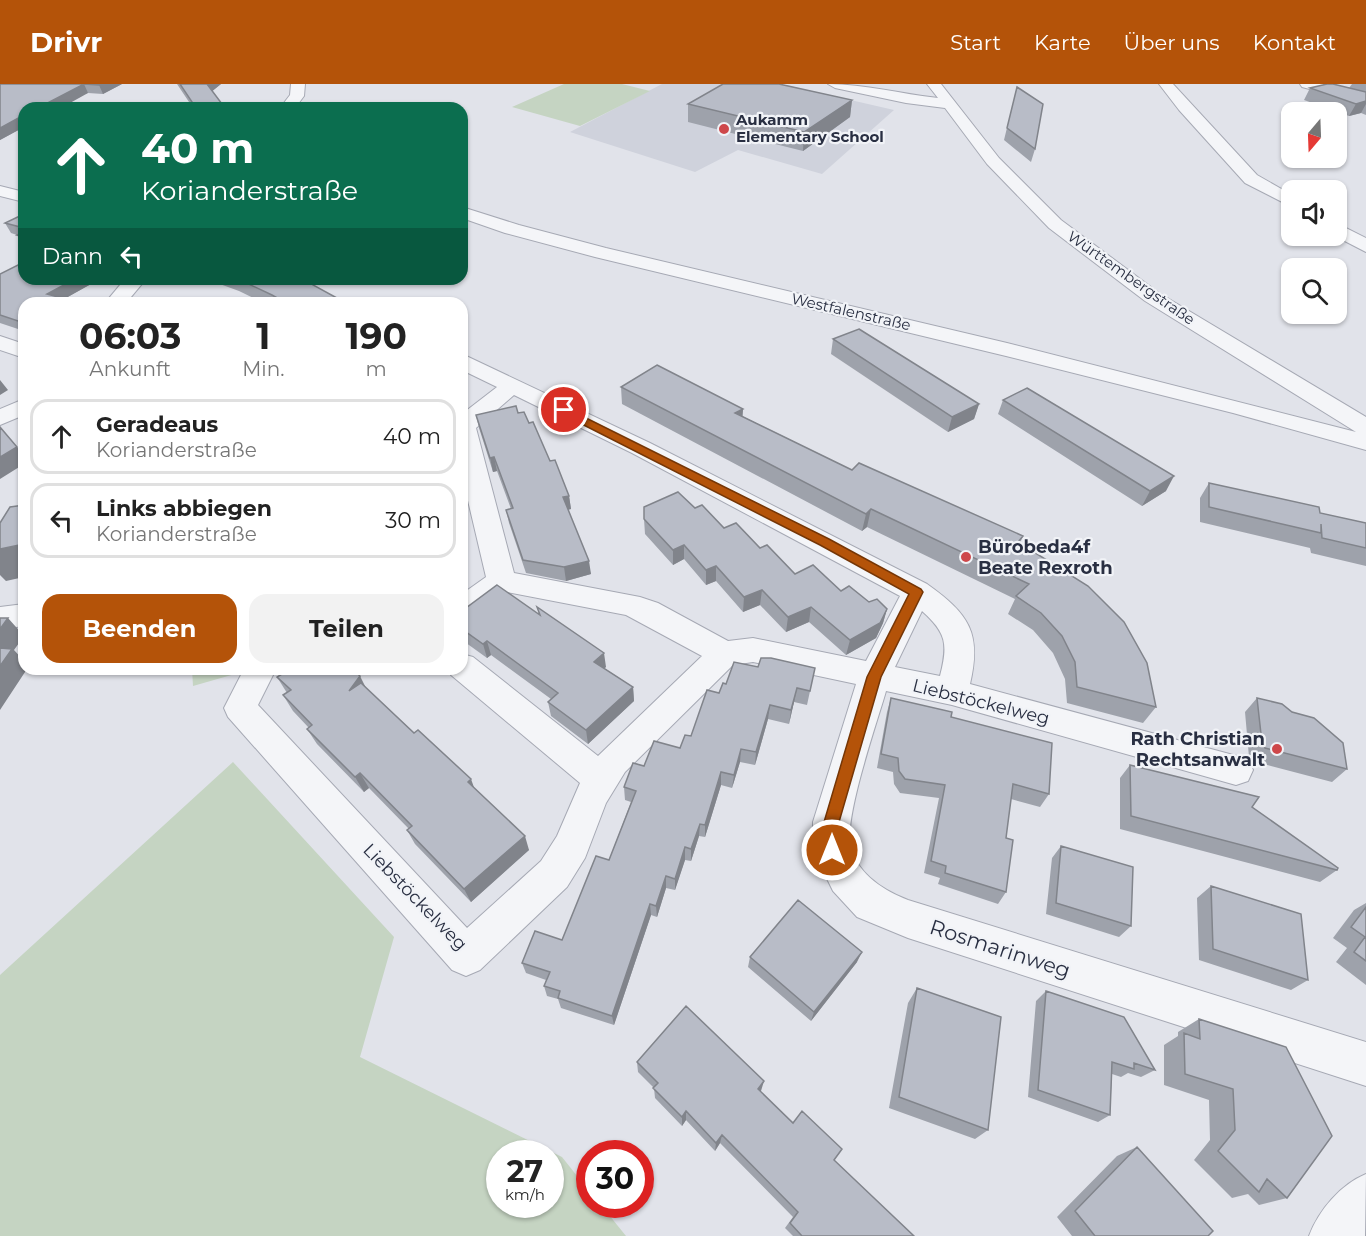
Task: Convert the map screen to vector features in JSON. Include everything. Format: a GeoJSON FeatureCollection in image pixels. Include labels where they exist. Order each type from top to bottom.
{"type":"FeatureCollection","features":[{"type":"Feature","properties":{"kind":"street"},"geometry":{"type":"LineString","coordinates":[[835,84],[917,101],[949,104]]}},
{"type":"Feature","properties":{"kind":"street","name":"Württembergstraße"},"geometry":{"type":"LineString","coordinates":[[934,84],[993,161],[1055,224],[1152,297],[1366,427]]}},
{"type":"Feature","properties":{"kind":"street"},"geometry":{"type":"LineString","coordinates":[[1166,84],[1184,107],[1251,179],[1281,196]]}},
{"type":"Feature","properties":{"kind":"street"},"geometry":{"type":"LineString","coordinates":[[1307,84],[1366,100]]}},
{"type":"Feature","properties":{"kind":"street","name":"Westfalenstraße"},"geometry":{"type":"LineString","coordinates":[[468,214],[512,229],[602,253],[1007,350],[1241,408],[1366,442]]}},
{"type":"Feature","properties":{"kind":"street"},"geometry":{"type":"LineString","coordinates":[[1347,235],[1366,246]]}},
{"type":"Feature","properties":{"kind":"street"},"geometry":{"type":"LineString","coordinates":[[120,297],[131,285]]}},
{"type":"Feature","properties":{"kind":"street"},"geometry":{"type":"LineString","coordinates":[[0,343],[18,349]]}},
{"type":"Feature","properties":{"kind":"street"},"geometry":{"type":"LineString","coordinates":[[468,364],[814,537],[917,592],[939,608],[955,624],[961,641],[960,662],[952,692]]}},
{"type":"Feature","properties":{"kind":"street"},"geometry":{"type":"LineString","coordinates":[[1241,408],[1260,396],[1272,372]]}},
{"type":"Feature","properties":{"kind":"street"},"geometry":{"type":"LineString","coordinates":[[468,423],[513,385]]}},
{"type":"Feature","properties":{"kind":"street"},"geometry":{"type":"LineString","coordinates":[[0,418],[18,409]]}},
{"type":"Feature","properties":{"kind":"street"},"geometry":{"type":"LineString","coordinates":[[468,464],[476,536],[502,580]]}},
{"type":"Feature","properties":{"kind":"street"},"geometry":{"type":"LineString","coordinates":[[468,605],[502,580],[629,605],[647,611],[724,654]]}},
{"type":"Feature","properties":{"kind":"street","name":"Rosmarinweg"},"geometry":{"type":"LineString","coordinates":[[917,592],[874,677],[831,822],[832,850],[846,878],[871,904],[908,920],[1366,1064]]}},
{"type":"Feature","properties":{"kind":"street"},"geometry":{"type":"LineString","coordinates":[[0,618],[18,616]]}},
{"type":"Feature","properties":{"kind":"street","name":"Liebstöckelweg"},"geometry":{"type":"LineString","coordinates":[[257,675],[240,708],[466,956],[554,874],[572,846],[591,796],[613,762],[724,654],[753,650],[952,692],[1236,770]]}},
{"type":"Feature","properties":{"kind":"street"},"geometry":{"type":"LineString","coordinates":[[468,671],[602,779]]}},
{"type":"Feature","properties":{"kind":"street"},"geometry":{"type":"LineString","coordinates":[[1332,1236],[1366,1198]]}},
{"type":"Feature","properties":{"kind":"shaded area","name":"Aukamm Elementary School"},"geometry":{"type":"Polygon","coordinates":[[[662,84],[781,84],[894,110],[822,174],[738,150],[695,172],[570,132],[662,84]]]}},
{"type":"Feature","properties":{"kind":"green space"},"geometry":{"type":"Polygon","coordinates":[[[564,84],[622,84],[650,91],[580,126],[512,107],[564,84]]]}},
{"type":"Feature","properties":{"kind":"green space"},"geometry":{"type":"Polygon","coordinates":[[[192,675],[232,675],[193,686],[192,675]]]}},
{"type":"Feature","properties":{"kind":"green space"},"geometry":{"type":"Polygon","coordinates":[[[233,762],[394,937],[360,1057],[528,1140],[486,1140],[486,1218],[564,1218],[564,1160],[576,1175],[576,1218],[611,1218],[626,1236],[0,1236],[0,975],[233,762]]]}},
{"type":"Feature","properties":{"kind":"building"},"geometry":{"type":"Polygon","coordinates":[[[0,84],[84,84],[50,102],[18,102],[18,118],[0,128],[0,84]]]}},
{"type":"Feature","properties":{"kind":"building"},"geometry":{"type":"Polygon","coordinates":[[[180,84],[207,84],[220,102],[192,102],[180,84]]]}},
{"type":"Feature","properties":{"kind":"building"},"geometry":{"type":"Polygon","coordinates":[[[723,84],[779,84],[852,100],[804,132],[688,104],[723,84]]]}},
{"type":"Feature","properties":{"kind":"building"},"geometry":{"type":"Polygon","coordinates":[[[1327,84],[1366,92],[1366,101],[1356,104],[1310,88],[1327,84]]]}},
{"type":"Feature","properties":{"kind":"building"},"geometry":{"type":"Polygon","coordinates":[[[1017,87],[1043,104],[1035,149],[1007,128],[1017,87]]]}},
{"type":"Feature","properties":{"kind":"building"},"geometry":{"type":"Polygon","coordinates":[[[18,217],[18,226],[5,223],[18,217]]]}},
{"type":"Feature","properties":{"kind":"building"},"geometry":{"type":"Polygon","coordinates":[[[18,265],[18,285],[64,285],[47,294],[58,297],[18,297],[18,321],[0,315],[0,274],[18,265]]]}},
{"type":"Feature","properties":{"kind":"building"},"geometry":{"type":"Polygon","coordinates":[[[251,285],[313,285],[335,297],[276,297],[251,285]]]}},
{"type":"Feature","properties":{"kind":"building"},"geometry":{"type":"Polygon","coordinates":[[[859,329],[979,404],[952,417],[833,339],[859,329]]]}},
{"type":"Feature","properties":{"kind":"building"},"geometry":{"type":"Polygon","coordinates":[[[657,365],[743,409],[735,413],[852,470],[859,463],[1023,536],[1018,542],[1088,586],[1124,622],[1147,663],[1156,707],[1077,687],[1075,662],[1062,636],[1041,613],[1016,596],[1029,584],[871,509],[866,514],[621,387],[657,365]]]}},
{"type":"Feature","properties":{"kind":"building"},"geometry":{"type":"Polygon","coordinates":[[[1027,388],[1174,476],[1150,491],[1003,400],[1027,388]]]}},
{"type":"Feature","properties":{"kind":"building"},"geometry":{"type":"Polygon","coordinates":[[[516,406],[518,413],[524,412],[529,423],[533,422],[550,461],[555,460],[569,496],[563,497],[589,561],[564,567],[523,560],[506,510],[513,508],[494,457],[490,458],[476,415],[516,406]]]}},
{"type":"Feature","properties":{"kind":"building"},"geometry":{"type":"Polygon","coordinates":[[[0,427],[17,447],[0,457],[0,427]]]}},
{"type":"Feature","properties":{"kind":"building"},"geometry":{"type":"Polygon","coordinates":[[[1209,483],[1319,507],[1320,513],[1366,523],[1366,548],[1322,538],[1321,524],[1321,533],[1209,507],[1209,483]]]}},
{"type":"Feature","properties":{"kind":"building"},"geometry":{"type":"Polygon","coordinates":[[[678,492],[695,508],[702,505],[724,528],[736,523],[760,548],[767,545],[795,574],[813,565],[841,591],[849,586],[869,602],[877,599],[887,609],[880,623],[850,640],[811,607],[788,617],[762,590],[744,597],[716,566],[706,570],[684,545],[673,550],[644,519],[644,507],[678,492]]]}},
{"type":"Feature","properties":{"kind":"building"},"geometry":{"type":"Polygon","coordinates":[[[18,506],[18,545],[0,549],[0,523],[10,507],[18,506]]]}},
{"type":"Feature","properties":{"kind":"building"},"geometry":{"type":"Polygon","coordinates":[[[497,585],[540,615],[537,607],[604,653],[594,662],[633,687],[586,730],[548,702],[558,693],[487,641],[483,644],[468,633],[468,607],[497,585]]]}},
{"type":"Feature","properties":{"kind":"building"},"geometry":{"type":"Polygon","coordinates":[[[0,618],[8,618],[0,629],[0,618]]]}},
{"type":"Feature","properties":{"kind":"building"},"geometry":{"type":"Polygon","coordinates":[[[0,648],[12,649],[0,666],[0,648]]]}},
{"type":"Feature","properties":{"kind":"building"},"geometry":{"type":"Polygon","coordinates":[[[761,658],[771,658],[815,668],[810,691],[797,688],[791,710],[770,705],[756,752],[741,749],[734,775],[721,772],[705,825],[700,824],[691,849],[685,847],[675,879],[666,876],[656,906],[650,904],[612,1016],[558,998],[560,991],[544,986],[550,972],[522,963],[535,931],[562,940],[596,856],[609,860],[636,791],[624,787],[633,763],[644,766],[654,741],[680,748],[685,735],[691,736],[707,690],[719,693],[723,683],[726,684],[734,662],[758,667],[761,658]]]}},
{"type":"Feature","properties":{"kind":"building"},"geometry":{"type":"Polygon","coordinates":[[[280,675],[359,675],[349,691],[361,683],[414,733],[418,730],[471,779],[468,782],[525,836],[464,889],[407,830],[412,826],[360,773],[355,777],[307,729],[312,725],[283,695],[291,690],[277,677],[280,675]]]}},
{"type":"Feature","properties":{"kind":"building"},"geometry":{"type":"Polygon","coordinates":[[[891,698],[952,712],[951,717],[1052,743],[1049,794],[1013,784],[1006,838],[1013,840],[1006,892],[945,873],[946,866],[931,861],[945,785],[905,779],[899,771],[898,758],[881,754],[891,698]]]}},
{"type":"Feature","properties":{"kind":"building"},"geometry":{"type":"Polygon","coordinates":[[[1257,698],[1282,704],[1292,712],[1314,718],[1343,743],[1347,769],[1265,748],[1262,743],[1257,698]]]}},
{"type":"Feature","properties":{"kind":"building"},"geometry":{"type":"Polygon","coordinates":[[[1130,765],[1259,797],[1252,807],[1338,868],[1337,870],[1131,816],[1130,765]]]}},
{"type":"Feature","properties":{"kind":"building"},"geometry":{"type":"Polygon","coordinates":[[[1061,846],[1133,867],[1131,926],[1056,903],[1061,846]]]}},
{"type":"Feature","properties":{"kind":"building"},"geometry":{"type":"Polygon","coordinates":[[[1211,886],[1301,914],[1308,980],[1213,949],[1211,886]]]}},
{"type":"Feature","properties":{"kind":"building"},"geometry":{"type":"Polygon","coordinates":[[[798,900],[862,952],[814,1012],[750,957],[798,900]]]}},
{"type":"Feature","properties":{"kind":"building"},"geometry":{"type":"Polygon","coordinates":[[[1366,907],[1366,961],[1354,952],[1365,937],[1351,927],[1366,907]]]}},
{"type":"Feature","properties":{"kind":"building"},"geometry":{"type":"Polygon","coordinates":[[[917,988],[1001,1017],[988,1130],[899,1097],[917,988]]]}},
{"type":"Feature","properties":{"kind":"building"},"geometry":{"type":"Polygon","coordinates":[[[1046,991],[1124,1017],[1155,1070],[1134,1063],[1134,1069],[1112,1062],[1110,1115],[1038,1090],[1046,991]]]}},
{"type":"Feature","properties":{"kind":"building"},"geometry":{"type":"Polygon","coordinates":[[[686,1006],[764,1081],[758,1089],[793,1123],[802,1111],[842,1149],[834,1160],[914,1236],[802,1236],[790,1223],[798,1212],[722,1135],[716,1143],[686,1111],[682,1117],[653,1088],[658,1083],[637,1062],[686,1006]]]}},
{"type":"Feature","properties":{"kind":"building"},"geometry":{"type":"Polygon","coordinates":[[[1199,1019],[1286,1047],[1332,1136],[1287,1198],[1267,1179],[1259,1192],[1218,1151],[1235,1130],[1233,1089],[1185,1074],[1184,1033],[1200,1039],[1199,1019]]]}},
{"type":"Feature","properties":{"kind":"building"},"geometry":{"type":"Polygon","coordinates":[[[1137,1147],[1213,1231],[1208,1236],[1095,1236],[1075,1211],[1137,1147]]]}},
{"type":"Feature","properties":{"kind":"place","name":"Aukamm Elementary School"},"geometry":{"type":"Point","coordinates":[724,129]}},
{"type":"Feature","properties":{"kind":"place","name":"Bürobeda4f Beate Rexroth"},"geometry":{"type":"Point","coordinates":[966,557]}},
{"type":"Feature","properties":{"kind":"place","name":"Rath Christian Rechtsanwalt"},"geometry":{"type":"Point","coordinates":[1277,749]}},
{"type":"Feature","properties":{"kind":"route"},"geometry":{"type":"LineString","coordinates":[[564,410],[824,542],[917,592],[874,677],[831,822],[832,850]]}}]}
